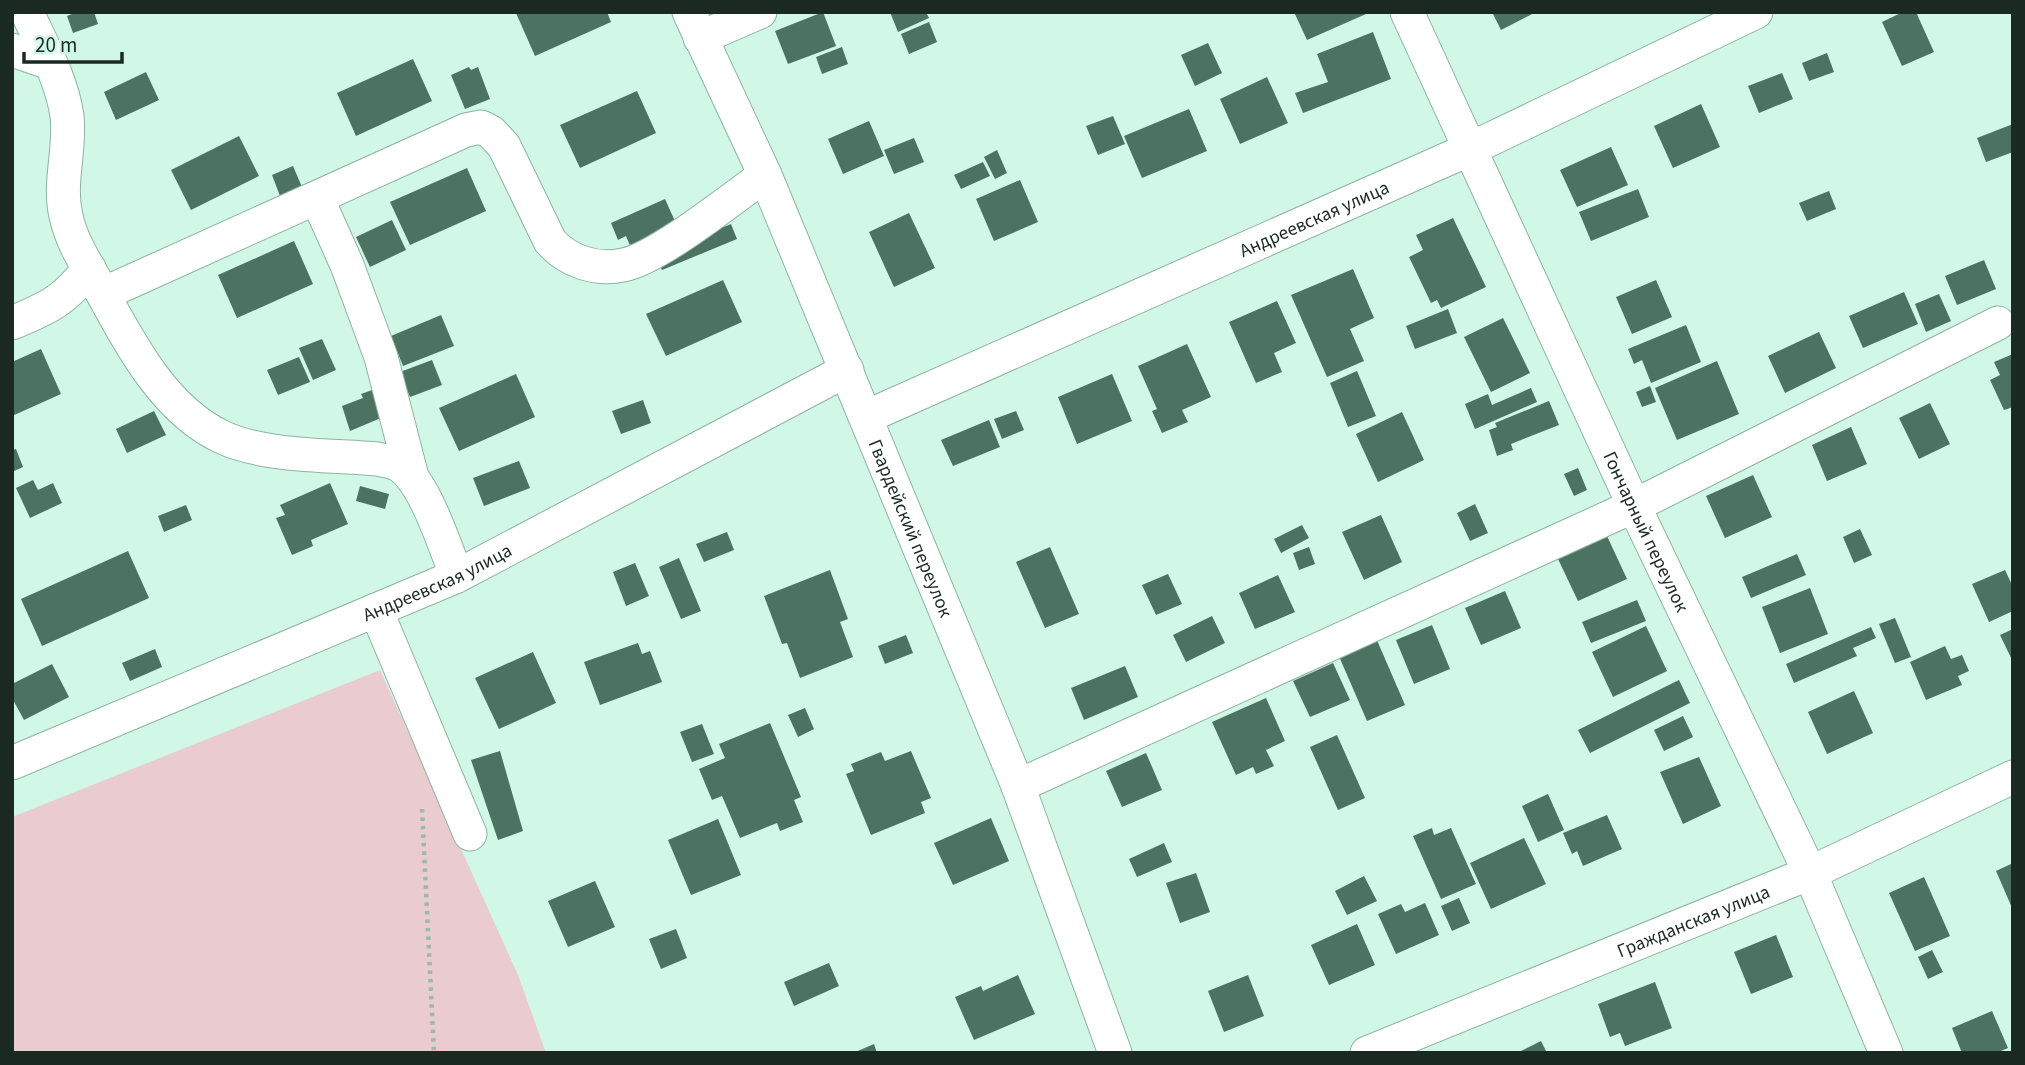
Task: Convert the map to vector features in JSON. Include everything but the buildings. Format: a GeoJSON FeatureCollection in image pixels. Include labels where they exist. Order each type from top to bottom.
{"type":"FeatureCollection","features":[{"type":"Feature","properties":{"kind":"street"},"geometry":{"type":"LineString","coordinates":[[27,12],[63,95],[67,117],[65,213],[70,231],[148,369],[176,401],[211,430],[254,448],[378,459],[397,464],[412,477]]}},
{"type":"Feature","properties":{"kind":"street"},"geometry":{"type":"LineString","coordinates":[[694,25],[761,12]]}},
{"type":"Feature","properties":{"kind":"street","name":"Гончарный переулок"},"geometry":{"type":"LineString","coordinates":[[1407,12],[1634,506],[1810,873],[1886,1053]]}},
{"type":"Feature","properties":{"kind":"street","name":"Андреевская улица"},"geometry":{"type":"LineString","coordinates":[[866,416],[1470,149],[1756,12]]}},
{"type":"Feature","properties":{"kind":"street","name":"Гвардейский переулок"},"geometry":{"type":"LineString","coordinates":[[694,25],[765,175],[1018,786],[1115,1053]]}},
{"type":"Feature","properties":{"kind":"street"},"geometry":{"type":"LineString","coordinates":[[12,50],[50,63]]}},
{"type":"Feature","properties":{"kind":"street"},"geometry":{"type":"LineString","coordinates":[[12,323],[54,305],[73,290],[317,198],[466,130],[481,127],[499,138],[550,241],[562,254],[611,267],[627,265],[689,230],[765,175]]}},
{"type":"Feature","properties":{"kind":"street"},"geometry":{"type":"LineString","coordinates":[[317,198],[347,265],[381,356],[412,477],[457,576]]}},
{"type":"Feature","properties":{"kind":"street"},"geometry":{"type":"LineString","coordinates":[[1018,786],[1634,506],[1998,323]]}},
{"type":"Feature","properties":{"kind":"street","name":"Андреевская улица"},"geometry":{"type":"LineString","coordinates":[[12,764],[457,576],[847,370]]}},
{"type":"Feature","properties":{"kind":"street"},"geometry":{"type":"LineString","coordinates":[[376,610],[470,834]]}},
{"type":"Feature","properties":{"kind":"street","name":"Гражданская улица"},"geometry":{"type":"LineString","coordinates":[[1367,1053],[1810,873],[2013,777]]}},
{"type":"Feature","properties":{"kind":"path"},"geometry":{"type":"LineString","coordinates":[[422,807],[434,1053]]}},
{"type":"Feature","properties":{"kind":"shaded area"},"geometry":{"type":"Polygon","coordinates":[[[380,670],[518,975],[546,1053],[12,1053],[12,817],[380,670]]]}}]}
